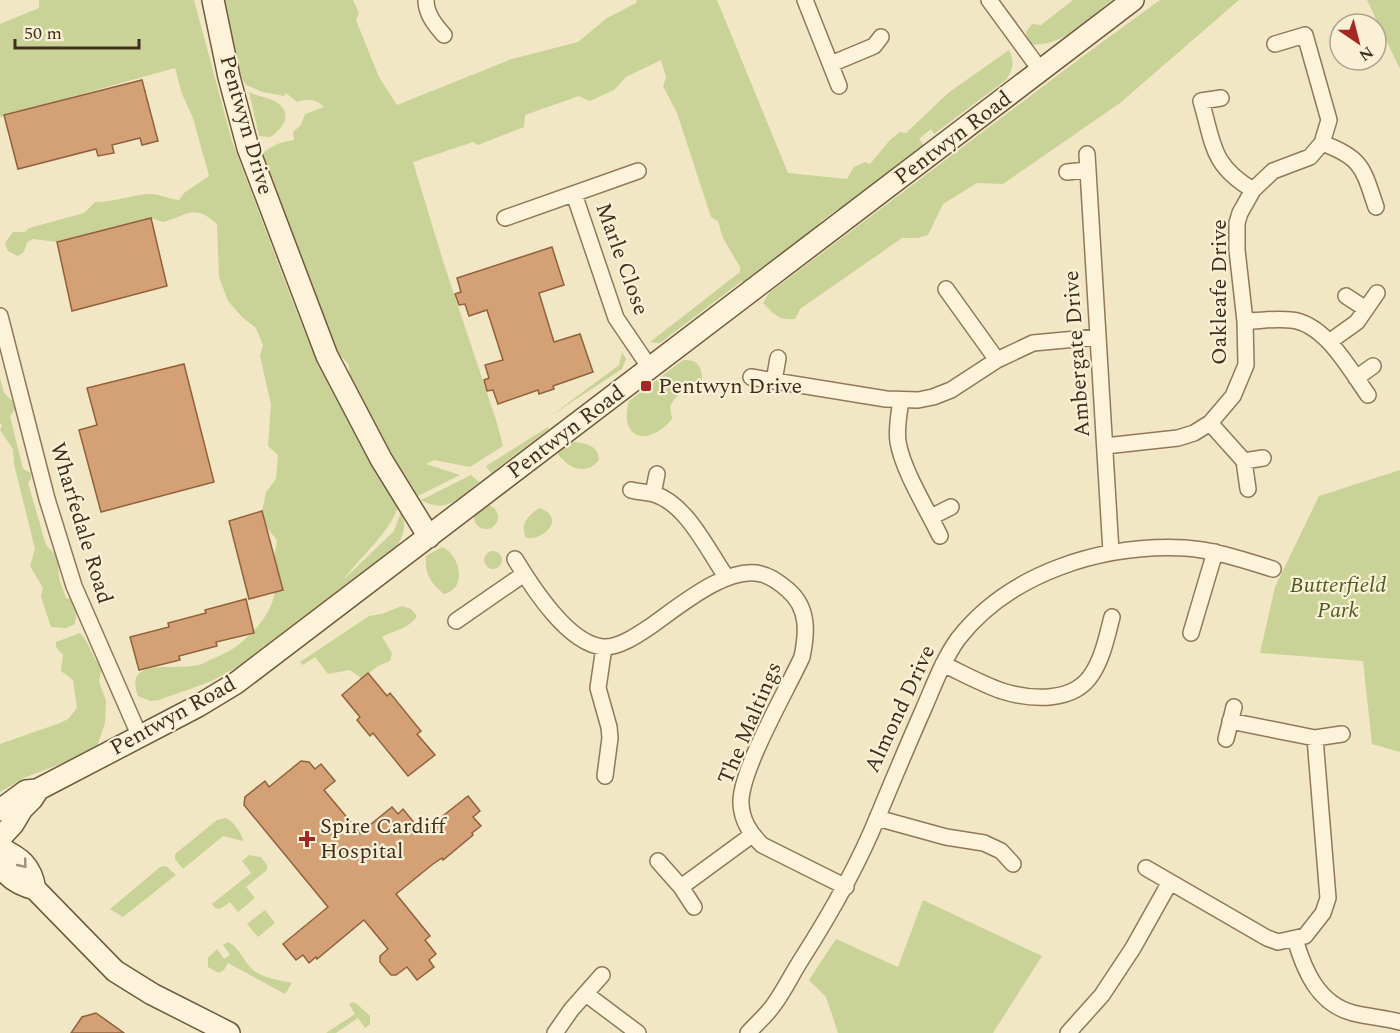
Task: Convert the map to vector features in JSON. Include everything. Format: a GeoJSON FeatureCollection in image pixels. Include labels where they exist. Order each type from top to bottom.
{"type":"FeatureCollection","features":[{"type":"Feature","properties":{"kind":"street","name":"Pentwyn Drive"},"geometry":{"type":"LineString","coordinates":[[213,0],[229,77],[248,148],[327,356],[381,459],[429,537]]}},
{"type":"Feature","properties":{"kind":"street"},"geometry":{"type":"LineString","coordinates":[[426,0],[433,23],[444,35]]}},
{"type":"Feature","properties":{"kind":"street"},"geometry":{"type":"LineString","coordinates":[[805,0],[839,86]]}},
{"type":"Feature","properties":{"kind":"street"},"geometry":{"type":"LineString","coordinates":[[989,0],[1041,71]]}},
{"type":"Feature","properties":{"kind":"street","name":"Pentwyn Road"},"geometry":{"type":"LineString","coordinates":[[0,810],[26,790],[37,790],[198,706],[236,683],[1133,0]]}},
{"type":"Feature","properties":{"kind":"street"},"geometry":{"type":"LineString","coordinates":[[1275,44],[1305,35],[1329,120],[1322,144],[1343,151],[1363,168],[1376,207]]}},
{"type":"Feature","properties":{"kind":"street"},"geometry":{"type":"LineString","coordinates":[[831,64],[873,46],[881,37]]}},
{"type":"Feature","properties":{"kind":"street"},"geometry":{"type":"LineString","coordinates":[[1221,98],[1201,101],[1218,159],[1227,172],[1253,190]]}},
{"type":"Feature","properties":{"kind":"street","name":"Oakleafe Drive"},"geometry":{"type":"LineString","coordinates":[[1105,446],[1178,438],[1194,433],[1210,423],[1233,396],[1246,365],[1245,321],[1237,250],[1237,223],[1245,200],[1273,171],[1310,157],[1322,144]]}},
{"type":"Feature","properties":{"kind":"street","name":"Ambergate Drive"},"geometry":{"type":"LineString","coordinates":[[1087,154],[1112,552]]}},
{"type":"Feature","properties":{"kind":"street"},"geometry":{"type":"LineString","coordinates":[[1067,172],[1088,170]]}},
{"type":"Feature","properties":{"kind":"street","name":"Marle Close"},"geometry":{"type":"LineString","coordinates":[[505,218],[638,171]]}},
{"type":"Feature","properties":{"kind":"street","name":"Marle Close"},"geometry":{"type":"LineString","coordinates":[[574,194],[616,318],[650,368]]}},
{"type":"Feature","properties":{"kind":"street"},"geometry":{"type":"LineString","coordinates":[[946,289],[998,360]]}},
{"type":"Feature","properties":{"kind":"street"},"geometry":{"type":"LineString","coordinates":[[1329,342],[1357,322],[1377,293]]}},
{"type":"Feature","properties":{"kind":"street"},"geometry":{"type":"LineString","coordinates":[[1346,296],[1366,309]]}},
{"type":"Feature","properties":{"kind":"street","name":"Wharfedale Road"},"geometry":{"type":"LineString","coordinates":[[0,316],[47,499],[74,586],[140,736]]}},
{"type":"Feature","properties":{"kind":"street"},"geometry":{"type":"LineString","coordinates":[[1245,321],[1292,320],[1311,325],[1329,342],[1368,395]]}},
{"type":"Feature","properties":{"kind":"street"},"geometry":{"type":"LineString","coordinates":[[751,377],[901,400],[933,397],[951,390],[998,360],[1033,343],[1098,337]]}},
{"type":"Feature","properties":{"kind":"street"},"geometry":{"type":"LineString","coordinates":[[774,381],[778,358]]}},
{"type":"Feature","properties":{"kind":"street"},"geometry":{"type":"LineString","coordinates":[[1356,378],[1373,366]]}},
{"type":"Feature","properties":{"kind":"street"},"geometry":{"type":"LineString","coordinates":[[901,400],[898,422],[900,450],[940,536]]}},
{"type":"Feature","properties":{"kind":"street"},"geometry":{"type":"LineString","coordinates":[[1210,423],[1244,461],[1248,489]]}},
{"type":"Feature","properties":{"kind":"street"},"geometry":{"type":"LineString","coordinates":[[1244,461],[1263,458]]}},
{"type":"Feature","properties":{"kind":"street"},"geometry":{"type":"LineString","coordinates":[[653,494],[657,474]]}},
{"type":"Feature","properties":{"kind":"street"},"geometry":{"type":"LineString","coordinates":[[631,490],[653,494],[675,505],[727,578]]}},
{"type":"Feature","properties":{"kind":"street"},"geometry":{"type":"LineString","coordinates":[[931,517],[951,507]]}},
{"type":"Feature","properties":{"kind":"street","name":"Almond Drive"},"geometry":{"type":"LineString","coordinates":[[748,1033],[774,1004],[846,887],[943,664],[959,639],[979,618],[1023,584],[1048,571],[1112,552],[1168,548],[1215,552],[1273,569]]}},
{"type":"Feature","properties":{"kind":"street"},"geometry":{"type":"LineString","coordinates":[[1191,633],[1215,552]]}},
{"type":"Feature","properties":{"kind":"street"},"geometry":{"type":"LineString","coordinates":[[515,559],[562,624],[584,641],[603,647],[598,688],[610,738],[605,776]]}},
{"type":"Feature","properties":{"kind":"street","name":"The Maltings"},"geometry":{"type":"LineString","coordinates":[[603,647],[615,645],[639,634],[712,584],[727,578],[759,573],[777,581],[791,593],[806,620],[806,635],[802,657],[742,787],[742,813],[752,835]]}},
{"type":"Feature","properties":{"kind":"street"},"geometry":{"type":"LineString","coordinates":[[456,621],[524,574]]}},
{"type":"Feature","properties":{"kind":"street"},"geometry":{"type":"LineString","coordinates":[[943,664],[1002,691],[1024,696],[1046,697],[1067,694],[1082,686],[1092,675],[1103,651],[1112,617]]}},
{"type":"Feature","properties":{"kind":"street"},"geometry":{"type":"LineString","coordinates":[[1226,739],[1232,714],[1315,738],[1342,734]]}},
{"type":"Feature","properties":{"kind":"street"},"geometry":{"type":"LineString","coordinates":[[1146,868],[1267,938],[1278,942],[1305,936],[1323,913],[1328,898],[1315,738]]}},
{"type":"Feature","properties":{"kind":"street","name":"Pentwyn Road"},"geometry":{"type":"LineString","coordinates":[[0,838],[37,790]]}},
{"type":"Feature","properties":{"kind":"street"},"geometry":{"type":"LineString","coordinates":[[877,818],[946,837],[984,843],[1001,851],[1013,864]]}},
{"type":"Feature","properties":{"kind":"street"},"geometry":{"type":"LineString","coordinates":[[681,887],[752,835],[770,850],[846,887]]}},
{"type":"Feature","properties":{"kind":"street"},"geometry":{"type":"LineString","coordinates":[[0,848],[20,858],[32,876],[34,889]]}},
{"type":"Feature","properties":{"kind":"street"},"geometry":{"type":"LineString","coordinates":[[658,861],[681,887],[694,907]]}},
{"type":"Feature","properties":{"kind":"street"},"geometry":{"type":"LineString","coordinates":[[0,862],[3,871],[20,886],[34,889],[116,972],[220,1031]]}},
{"type":"Feature","properties":{"kind":"street"},"geometry":{"type":"LineString","coordinates":[[1068,1033],[1102,995],[1133,948],[1170,882]]}},
{"type":"Feature","properties":{"kind":"street"},"geometry":{"type":"LineString","coordinates":[[1295,939],[1307,974],[1319,991],[1331,1002],[1383,1026],[1400,1022]]}},
{"type":"Feature","properties":{"kind":"street"},"geometry":{"type":"LineString","coordinates":[[555,1033],[571,1010],[602,975]]}},
{"type":"Feature","properties":{"kind":"street"},"geometry":{"type":"LineString","coordinates":[[586,994],[638,1033]]}},
{"type":"Feature","properties":{"kind":"green space"},"geometry":{"type":"Polygon","coordinates":[[[39,0],[194,0],[232,141],[311,348],[351,418],[349,365],[343,358],[332,355],[258,157],[274,146],[294,140],[293,132],[301,125],[305,114],[324,107],[315,101],[297,102],[286,93],[284,96],[263,92],[246,85],[233,62],[224,18],[225,0],[353,0],[359,13],[356,20],[379,77],[397,105],[512,59],[578,42],[607,18],[636,3],[637,0],[717,0],[788,173],[847,179],[854,167],[865,162],[870,164],[890,140],[900,132],[906,133],[948,93],[1009,50],[1012,65],[1006,80],[934,134],[931,129],[919,139],[925,147],[845,209],[838,209],[820,222],[818,231],[745,284],[742,281],[660,343],[650,342],[740,272],[740,267],[723,238],[718,221],[711,217],[677,113],[663,86],[666,77],[661,60],[626,77],[614,90],[590,101],[579,96],[525,115],[524,127],[478,145],[473,142],[413,162],[503,446],[470,467],[434,460],[426,464],[460,475],[418,496],[393,456],[398,497],[396,512],[384,532],[344,579],[394,531],[401,512],[404,530],[396,547],[253,658],[212,681],[159,700],[150,701],[138,696],[135,683],[138,674],[157,668],[194,666],[230,650],[256,628],[271,606],[275,590],[272,568],[277,540],[261,516],[266,492],[276,479],[278,455],[268,446],[271,404],[260,356],[263,345],[256,328],[228,301],[219,277],[217,224],[202,214],[191,213],[163,222],[150,218],[57,242],[33,239],[27,242],[24,252],[18,256],[8,251],[5,243],[13,232],[25,232],[29,228],[84,213],[95,202],[147,194],[179,200],[184,193],[209,176],[193,118],[182,94],[175,68],[0,117],[0,24],[39,8],[39,0]]]}},
{"type":"Feature","properties":{"kind":"green space"},"geometry":{"type":"Polygon","coordinates":[[[1073,0],[1112,0],[1084,24],[1063,37],[1052,42],[1028,44],[1026,32],[1032,24],[1041,25],[1073,0]]]}},
{"type":"Feature","properties":{"kind":"green space"},"geometry":{"type":"Polygon","coordinates":[[[1160,0],[1239,0],[1120,103],[1003,184],[977,183],[943,204],[928,235],[918,238],[902,238],[800,309],[795,319],[781,318],[763,303],[769,293],[1160,0]]]}},
{"type":"Feature","properties":{"kind":"green space"},"geometry":{"type":"Polygon","coordinates":[[[1367,0],[1400,0],[1400,69],[1388,44],[1388,12],[1373,12],[1367,0]]]}},
{"type":"Feature","properties":{"kind":"green space"},"geometry":{"type":"Polygon","coordinates":[[[249,92],[273,100],[284,111],[285,121],[270,137],[259,136],[249,92]]]}},
{"type":"Feature","properties":{"kind":"green space"},"geometry":{"type":"Polygon","coordinates":[[[622,352],[626,359],[622,369],[552,415],[619,365],[622,352]]]}},
{"type":"Feature","properties":{"kind":"green space"},"geometry":{"type":"Polygon","coordinates":[[[683,360],[692,361],[698,365],[701,371],[701,383],[698,387],[675,398],[670,406],[672,419],[663,428],[645,436],[638,435],[628,424],[629,401],[683,360]]]}},
{"type":"Feature","properties":{"kind":"green space"},"geometry":{"type":"Polygon","coordinates":[[[0,378],[4,393],[18,406],[10,416],[23,469],[31,473],[28,483],[46,545],[58,557],[59,578],[66,598],[74,601],[77,608],[75,624],[66,628],[51,627],[41,597],[43,588],[30,566],[35,549],[14,464],[13,449],[0,430],[2,425],[0,423],[0,378]]]}},
{"type":"Feature","properties":{"kind":"green space"},"geometry":{"type":"Polygon","coordinates":[[[548,427],[549,429],[491,473],[486,466],[548,427]]]}},
{"type":"Feature","properties":{"kind":"green space"},"geometry":{"type":"Polygon","coordinates":[[[576,442],[588,445],[597,452],[599,460],[594,465],[578,469],[567,464],[558,454],[564,445],[576,442]]]}},
{"type":"Feature","properties":{"kind":"green space","name":"Butterfield Park"},"geometry":{"type":"Polygon","coordinates":[[[1400,470],[1400,752],[1372,744],[1363,661],[1260,653],[1275,587],[1319,496],[1400,470]]]}},
{"type":"Feature","properties":{"kind":"green space"},"geometry":{"type":"Polygon","coordinates":[[[471,475],[479,482],[446,505],[438,506],[421,500],[471,475]]]}},
{"type":"Feature","properties":{"kind":"green space"},"geometry":{"type":"Polygon","coordinates":[[[486,505],[495,508],[498,517],[495,526],[486,529],[477,526],[474,517],[477,508],[486,505]]]}},
{"type":"Feature","properties":{"kind":"green space"},"geometry":{"type":"Polygon","coordinates":[[[539,508],[551,516],[550,527],[540,536],[526,538],[524,524],[539,508]]]}},
{"type":"Feature","properties":{"kind":"green space"},"geometry":{"type":"Polygon","coordinates":[[[442,547],[453,556],[459,570],[457,585],[452,591],[444,594],[429,578],[426,568],[426,556],[442,547]]]}},
{"type":"Feature","properties":{"kind":"green space"},"geometry":{"type":"Polygon","coordinates":[[[493,551],[499,554],[502,560],[499,566],[493,569],[487,566],[484,560],[487,554],[493,551]]]}},
{"type":"Feature","properties":{"kind":"green space"},"geometry":{"type":"Polygon","coordinates":[[[402,606],[411,609],[417,616],[406,627],[382,637],[392,653],[390,661],[378,666],[360,680],[360,677],[350,670],[328,674],[315,657],[303,665],[300,662],[369,616],[382,614],[402,606]]]}},
{"type":"Feature","properties":{"kind":"green space"},"geometry":{"type":"Polygon","coordinates":[[[80,633],[102,669],[99,681],[106,701],[105,723],[97,746],[87,754],[26,777],[0,792],[0,744],[60,723],[68,719],[77,708],[73,680],[61,671],[63,655],[56,647],[56,642],[80,633]]]}},
{"type":"Feature","properties":{"kind":"green space"},"geometry":{"type":"Polygon","coordinates":[[[226,818],[237,828],[243,841],[223,836],[183,869],[175,859],[175,854],[217,820],[226,818]]]}},
{"type":"Feature","properties":{"kind":"green space"},"geometry":{"type":"Polygon","coordinates":[[[249,855],[261,857],[267,865],[267,870],[246,887],[255,898],[238,912],[230,902],[220,909],[215,908],[212,904],[251,873],[242,861],[249,855]]]}},
{"type":"Feature","properties":{"kind":"green space"},"geometry":{"type":"Polygon","coordinates":[[[166,866],[176,875],[123,917],[110,909],[160,867],[166,866]]]}},
{"type":"Feature","properties":{"kind":"green space"},"geometry":{"type":"Polygon","coordinates":[[[923,900],[1042,956],[993,1033],[838,1033],[826,997],[809,980],[836,939],[898,967],[923,900]]]}},
{"type":"Feature","properties":{"kind":"green space"},"geometry":{"type":"Polygon","coordinates":[[[265,910],[275,923],[258,937],[247,924],[265,910]]]}},
{"type":"Feature","properties":{"kind":"green space"},"geometry":{"type":"Polygon","coordinates":[[[228,942],[259,974],[292,983],[285,994],[228,963],[219,973],[208,967],[208,958],[217,949],[224,959],[230,955],[223,945],[228,942]]]}},
{"type":"Feature","properties":{"kind":"green space"},"geometry":{"type":"Polygon","coordinates":[[[353,1002],[370,1016],[370,1024],[365,1028],[358,1018],[336,1033],[326,1033],[355,1014],[349,1004],[353,1002]]]}},
{"type":"Feature","properties":{"kind":"building"},"geometry":{"type":"Polygon","coordinates":[[[142,80],[158,141],[142,145],[140,138],[112,145],[114,153],[98,156],[96,149],[18,169],[4,115],[142,80]]]}},
{"type":"Feature","properties":{"kind":"building"},"geometry":{"type":"Polygon","coordinates":[[[151,218],[167,286],[72,311],[57,242],[151,218]]]}},
{"type":"Feature","properties":{"kind":"building"},"geometry":{"type":"Polygon","coordinates":[[[552,247],[564,285],[539,293],[554,342],[580,334],[593,372],[553,386],[554,389],[539,394],[538,390],[498,404],[493,390],[487,391],[484,380],[489,378],[485,365],[503,360],[487,310],[469,316],[465,304],[459,305],[455,294],[461,292],[457,278],[552,247]]]}},
{"type":"Feature","properties":{"kind":"building"},"geometry":{"type":"Polygon","coordinates":[[[184,364],[214,482],[101,512],[79,430],[97,425],[87,388],[184,364]]]}},
{"type":"Feature","properties":{"kind":"building"},"geometry":{"type":"Polygon","coordinates":[[[262,511],[283,590],[249,599],[229,521],[262,511]]]}},
{"type":"Feature","properties":{"kind":"building"},"geometry":{"type":"Polygon","coordinates":[[[246,599],[254,633],[216,642],[217,646],[179,656],[180,660],[139,670],[130,637],[169,627],[168,623],[246,599]]]}},
{"type":"Feature","properties":{"kind":"building"},"geometry":{"type":"Polygon","coordinates":[[[368,673],[387,696],[390,693],[421,731],[417,734],[435,755],[408,776],[373,733],[370,736],[357,720],[360,717],[342,695],[368,673]]]}},
{"type":"Feature","properties":{"kind":"building"},"geometry":{"type":"Polygon","coordinates":[[[301,761],[309,762],[315,769],[321,764],[335,781],[324,790],[360,833],[392,807],[398,814],[403,809],[421,831],[468,796],[480,811],[473,817],[481,826],[472,833],[473,835],[396,894],[430,936],[425,940],[436,954],[429,960],[434,967],[417,980],[407,967],[396,975],[391,975],[380,962],[380,956],[388,949],[364,920],[309,963],[303,955],[296,960],[283,944],[328,907],[244,805],[245,797],[265,781],[269,787],[301,761]]]}},
{"type":"Feature","properties":{"kind":"building"},"geometry":{"type":"Polygon","coordinates":[[[96,1013],[124,1033],[71,1033],[82,1017],[96,1013]]]}},
{"type":"Feature","properties":{"kind":"place","name":"Pentwyn Drive"},"geometry":{"type":"Point","coordinates":[646,386]}},
{"type":"Feature","properties":{"kind":"place","name":"Spire Cardiff Hospital"},"geometry":{"type":"Point","coordinates":[307,839]}}]}
